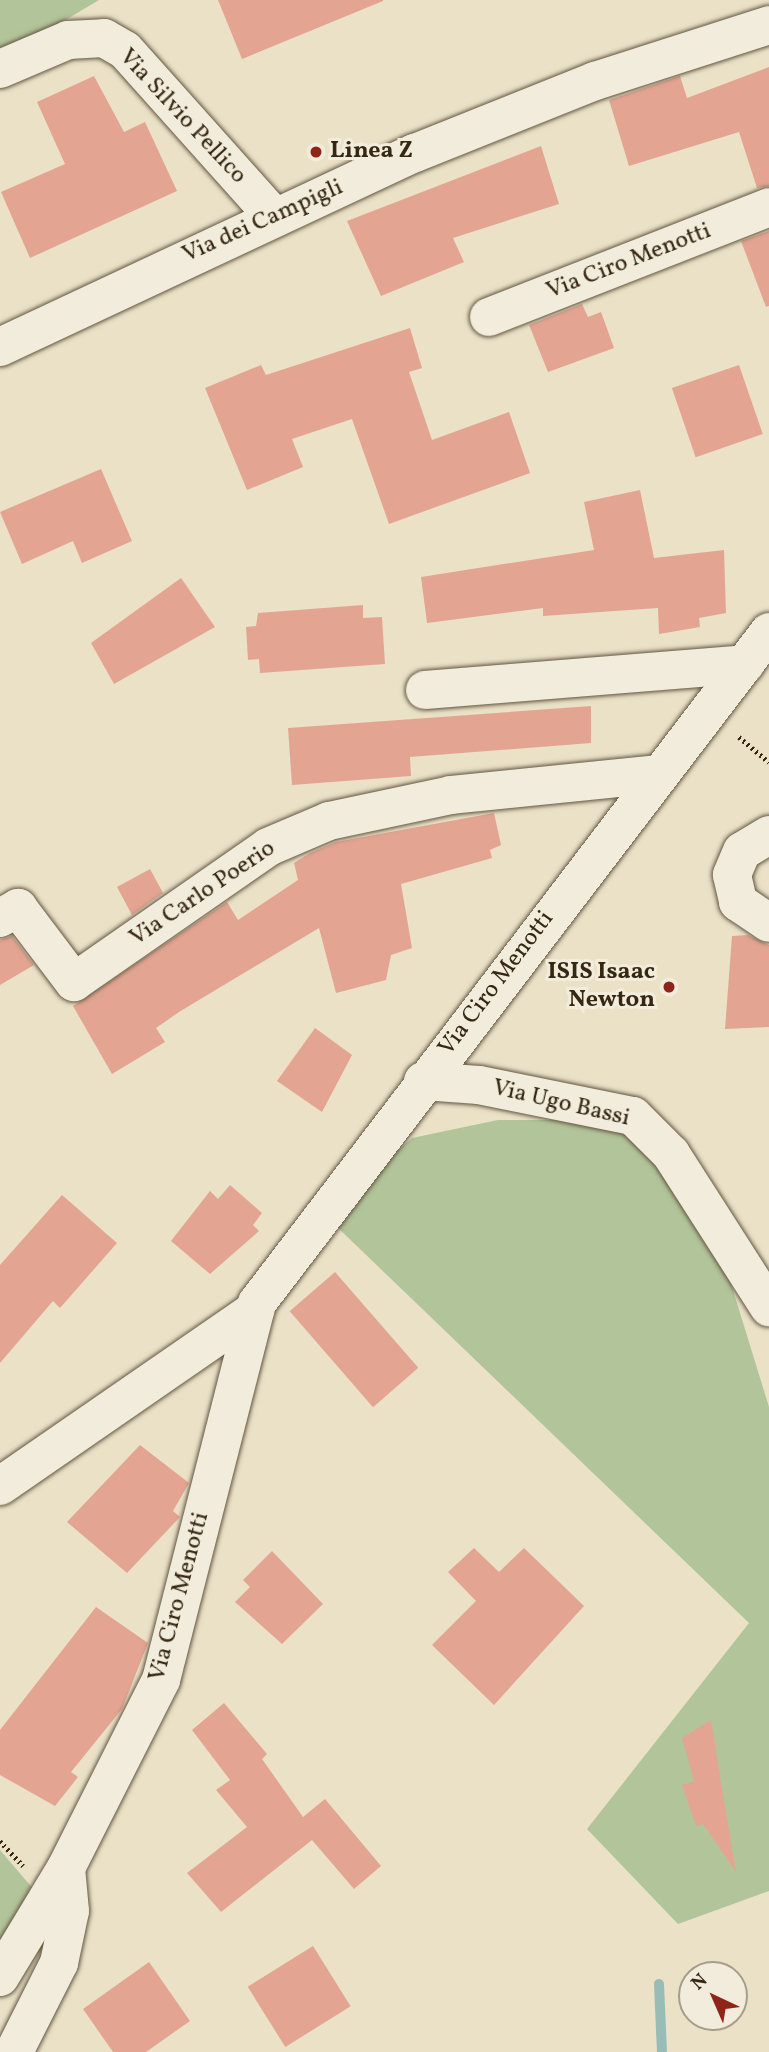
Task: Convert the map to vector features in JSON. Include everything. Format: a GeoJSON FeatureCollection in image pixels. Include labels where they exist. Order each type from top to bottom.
{"type":"FeatureCollection","features":[{"type":"Feature","properties":{"kind":"street","name":"Via dei Campigli"},"geometry":{"type":"LineString","coordinates":[[0,347],[275,218],[595,81],[769,24]]}},
{"type":"Feature","properties":{"kind":"street","name":"Via Silvio Pellico"},"geometry":{"type":"LineString","coordinates":[[0,69],[68,40],[104,38],[125,50],[275,218]]}},
{"type":"Feature","properties":{"kind":"street","name":"Via Ciro Menotti"},"geometry":{"type":"LineString","coordinates":[[489,317],[769,207]]}},
{"type":"Feature","properties":{"kind":"street","name":"Via Ciro Menotti"},"geometry":{"type":"LineString","coordinates":[[0,1486],[255,1310],[423,1081],[769,632]]}},
{"type":"Feature","properties":{"kind":"street"},"geometry":{"type":"LineString","coordinates":[[425,690],[745,664]]}},
{"type":"Feature","properties":{"kind":"street","name":"Via Carlo Poerio"},"geometry":{"type":"LineString","coordinates":[[0,918],[18,908],[74,982],[268,847],[328,821],[476,791],[658,774]]}},
{"type":"Feature","properties":{"kind":"street"},"geometry":{"type":"LineString","coordinates":[[769,835],[742,851],[732,875],[738,902],[769,923]]}},
{"type":"Feature","properties":{"kind":"street","name":"Via Ugo Bassi"},"geometry":{"type":"LineString","coordinates":[[423,1081],[479,1085],[634,1116],[671,1154],[769,1307]]}},
{"type":"Feature","properties":{"kind":"street","name":"Via Ciro Menotti"},"geometry":{"type":"LineString","coordinates":[[0,1977],[66,1868],[162,1680],[255,1310]]}},
{"type":"Feature","properties":{"kind":"street"},"geometry":{"type":"LineString","coordinates":[[14,2052],[59,1963],[70,1911],[66,1868]]}},
{"type":"Feature","properties":{"kind":"green space"},"geometry":{"type":"Polygon","coordinates":[[[0,0],[99,0],[0,59],[0,0]]]}},
{"type":"Feature","properties":{"kind":"green space"},"geometry":{"type":"Polygon","coordinates":[[[498,1120],[579,1120],[639,1136],[728,1274],[769,1407],[769,1891],[678,1924],[587,1829],[749,1623],[335,1225],[366,1178],[412,1138],[498,1120]]]}},
{"type":"Feature","properties":{"kind":"green space"},"geometry":{"type":"Polygon","coordinates":[[[0,1850],[35,1891],[0,1942],[0,1850]]]}},
{"type":"Feature","properties":{"kind":"building"},"geometry":{"type":"Polygon","coordinates":[[[218,0],[383,0],[383,1],[242,59],[218,0]]]}},
{"type":"Feature","properties":{"kind":"building"},"geometry":{"type":"Polygon","coordinates":[[[769,67],[769,186],[757,188],[739,132],[629,166],[609,100],[680,76],[687,98],[769,67]]]}},
{"type":"Feature","properties":{"kind":"building"},"geometry":{"type":"Polygon","coordinates":[[[94,76],[124,132],[145,122],[177,191],[30,258],[1,192],[65,164],[37,102],[94,76]]]}},
{"type":"Feature","properties":{"kind":"building"},"geometry":{"type":"Polygon","coordinates":[[[541,146],[559,204],[453,238],[464,262],[381,296],[347,221],[541,146]]]}},
{"type":"Feature","properties":{"kind":"building"},"geometry":{"type":"Polygon","coordinates":[[[769,231],[769,306],[766,307],[741,241],[769,231]]]}},
{"type":"Feature","properties":{"kind":"building"},"geometry":{"type":"Polygon","coordinates":[[[582,304],[588,317],[601,312],[614,348],[548,372],[529,325],[582,304]]]}},
{"type":"Feature","properties":{"kind":"building"},"geometry":{"type":"Polygon","coordinates":[[[410,328],[422,368],[409,372],[432,440],[509,412],[530,473],[389,524],[352,419],[292,439],[303,467],[247,490],[205,388],[261,365],[266,375],[410,328]]]}},
{"type":"Feature","properties":{"kind":"building"},"geometry":{"type":"Polygon","coordinates":[[[739,365],[763,434],[696,457],[672,388],[739,365]]]}},
{"type":"Feature","properties":{"kind":"building"},"geometry":{"type":"Polygon","coordinates":[[[101,469],[132,541],[82,563],[73,541],[22,564],[0,512],[101,469]]]}},
{"type":"Feature","properties":{"kind":"building"},"geometry":{"type":"Polygon","coordinates":[[[640,490],[654,558],[724,550],[726,613],[699,618],[700,627],[659,634],[658,608],[543,616],[543,608],[427,623],[421,577],[594,550],[584,502],[640,490]]]}},
{"type":"Feature","properties":{"kind":"building"},"geometry":{"type":"Polygon","coordinates":[[[181,578],[215,627],[114,684],[91,643],[181,578]]]}},
{"type":"Feature","properties":{"kind":"building"},"geometry":{"type":"Polygon","coordinates":[[[363,605],[363,618],[382,617],[385,664],[260,673],[259,659],[248,660],[246,627],[256,626],[258,613],[363,605]]]}},
{"type":"Feature","properties":{"kind":"building"},"geometry":{"type":"Polygon","coordinates":[[[591,706],[591,743],[410,757],[411,776],[292,785],[288,728],[591,706]]]}},
{"type":"Feature","properties":{"kind":"building"},"geometry":{"type":"Polygon","coordinates":[[[494,813],[501,845],[490,850],[492,858],[401,884],[412,948],[391,955],[386,980],[336,993],[319,928],[156,1028],[165,1042],[112,1074],[73,1006],[227,902],[238,920],[298,880],[294,863],[310,853],[336,842],[494,813]]]}},
{"type":"Feature","properties":{"kind":"building"},"geometry":{"type":"Polygon","coordinates":[[[150,869],[163,893],[132,915],[117,887],[150,869]]]}},
{"type":"Feature","properties":{"kind":"building"},"geometry":{"type":"Polygon","coordinates":[[[748,935],[769,945],[769,1027],[725,1029],[732,936],[748,935]]]}},
{"type":"Feature","properties":{"kind":"building"},"geometry":{"type":"Polygon","coordinates":[[[12,936],[34,965],[0,985],[0,940],[12,936]]]}},
{"type":"Feature","properties":{"kind":"building"},"geometry":{"type":"Polygon","coordinates":[[[315,1028],[352,1055],[322,1112],[277,1081],[315,1028]]]}},
{"type":"Feature","properties":{"kind":"building"},"geometry":{"type":"Polygon","coordinates":[[[230,1185],[262,1213],[253,1225],[259,1231],[210,1274],[171,1241],[210,1191],[218,1199],[230,1185]]]}},
{"type":"Feature","properties":{"kind":"building"},"geometry":{"type":"Polygon","coordinates":[[[62,1195],[117,1243],[60,1308],[53,1301],[0,1363],[0,1265],[62,1195]]]}},
{"type":"Feature","properties":{"kind":"building"},"geometry":{"type":"Polygon","coordinates":[[[335,1272],[418,1368],[373,1407],[290,1311],[335,1272]]]}},
{"type":"Feature","properties":{"kind":"building"},"geometry":{"type":"Polygon","coordinates":[[[140,1445],[189,1483],[173,1511],[180,1517],[127,1573],[67,1522],[140,1445]]]}},
{"type":"Feature","properties":{"kind":"building"},"geometry":{"type":"Polygon","coordinates":[[[474,1548],[499,1572],[524,1548],[584,1606],[494,1705],[432,1645],[476,1601],[448,1572],[474,1548]]]}},
{"type":"Feature","properties":{"kind":"building"},"geometry":{"type":"Polygon","coordinates":[[[272,1551],[323,1604],[282,1644],[235,1602],[250,1587],[243,1580],[272,1551]]]}},
{"type":"Feature","properties":{"kind":"building"},"geometry":{"type":"Polygon","coordinates":[[[96,1607],[148,1643],[122,1709],[71,1772],[78,1777],[55,1806],[0,1775],[0,1730],[96,1607]]]}},
{"type":"Feature","properties":{"kind":"building"},"geometry":{"type":"Polygon","coordinates":[[[224,1703],[267,1754],[262,1759],[303,1817],[325,1799],[381,1866],[354,1889],[312,1840],[221,1912],[187,1873],[247,1827],[216,1790],[230,1780],[192,1730],[224,1703]]]}},
{"type":"Feature","properties":{"kind":"building"},"geometry":{"type":"Polygon","coordinates":[[[711,1720],[736,1872],[703,1824],[696,1826],[682,1785],[694,1781],[682,1738],[711,1720]]]}},
{"type":"Feature","properties":{"kind":"building"},"geometry":{"type":"Polygon","coordinates":[[[313,1946],[351,2006],[285,2047],[248,1987],[313,1946]]]}},
{"type":"Feature","properties":{"kind":"building"},"geometry":{"type":"Polygon","coordinates":[[[149,1962],[190,2021],[146,2052],[113,2052],[83,2009],[149,1962]]]}},
{"type":"Feature","properties":{"kind":"waterway"},"geometry":{"type":"LineString","coordinates":[[659,1984],[662,2052]]}},
{"type":"Feature","properties":{"kind":"place","name":"Linea Z"},"geometry":{"type":"Point","coordinates":[316,152]}},
{"type":"Feature","properties":{"kind":"place","name":"ISIS Isaac Newton"},"geometry":{"type":"Point","coordinates":[669,987]}}]}
